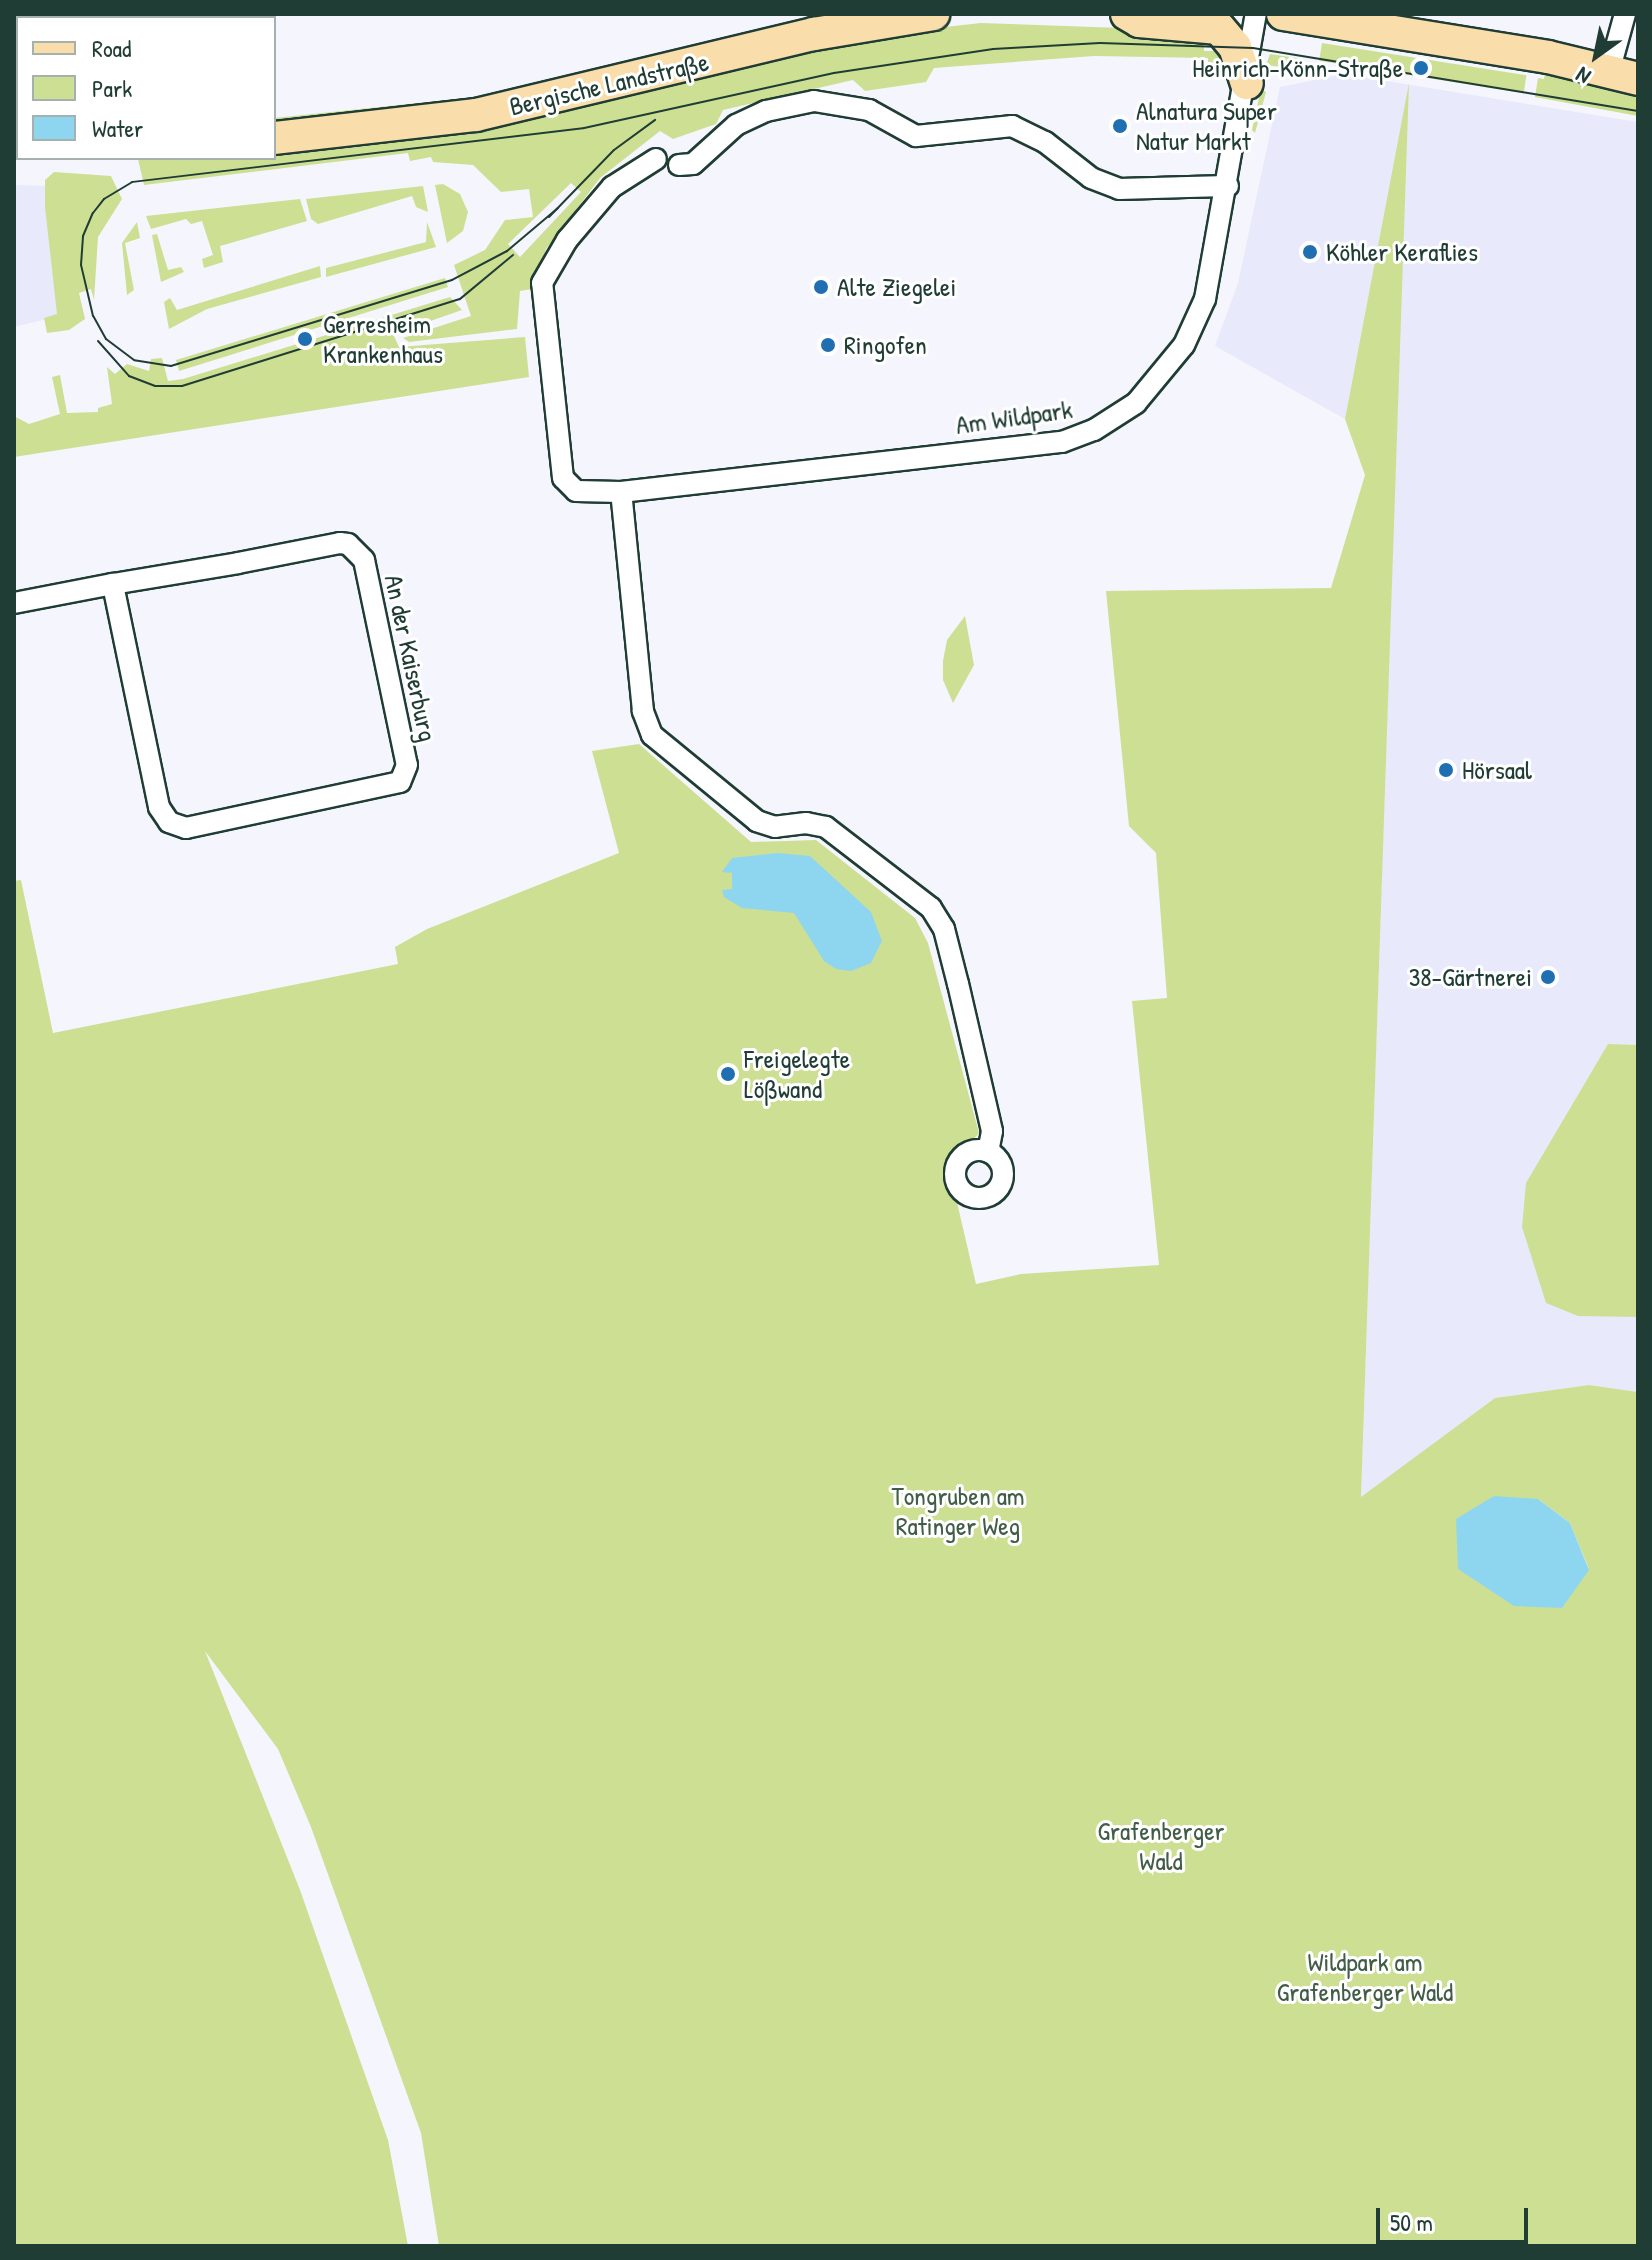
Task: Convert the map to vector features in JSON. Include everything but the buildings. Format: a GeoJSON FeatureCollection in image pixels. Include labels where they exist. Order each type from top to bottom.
{"type":"FeatureCollection","features":[{"type":"Feature","properties":{"kind":"main road","name":"Bergische Landstraße"},"geometry":{"type":"LineString","coordinates":[[276,136],[476,115],[814,34],[933,14]]}},
{"type":"Feature","properties":{"kind":"main road"},"geometry":{"type":"LineString","coordinates":[[1127,14],[1139,21],[1219,28],[1235,47],[1247,83]]}},
{"type":"Feature","properties":{"kind":"main road"},"geometry":{"type":"LineString","coordinates":[[1283,14],[1548,57],[1624,76]]}},
{"type":"Feature","properties":{"kind":"street","name":"Am Wildpark"},"geometry":{"type":"LineString","coordinates":[[656,159],[612,187],[567,240],[542,283],[563,478],[576,491],[621,492],[1062,442],[1094,430],[1146,394],[1190,335],[1205,299],[1247,83],[1256,14]]}},
{"type":"Feature","properties":{"kind":"street"},"geometry":{"type":"LineString","coordinates":[[1624,76],[1625,14]]}},
{"type":"Feature","properties":{"kind":"street"},"geometry":{"type":"LineString","coordinates":[[679,165],[693,164],[736,125],[766,111],[814,101],[869,110],[916,136],[1012,126],[1042,140],[1091,178],[1119,189],[1228,186]]}},
{"type":"Feature","properties":{"kind":"street"},"geometry":{"type":"LineString","coordinates":[[621,492],[643,711],[652,735],[757,821],[775,827],[806,823],[826,827],[931,908],[944,929],[958,984],[992,1131],[988,1152]]}},
{"type":"Feature","properties":{"kind":"street","name":"An der Kaiserburg"},"geometry":{"type":"LineString","coordinates":[[14,603],[113,584],[340,543],[353,547],[364,560],[407,765],[400,782],[186,828],[169,822],[159,807],[113,584]]}},
{"type":"Feature","properties":{"kind":"shaded area"},"geometry":{"type":"Polygon","coordinates":[[[1344,74],[1638,122],[1638,1392],[1589,1385],[1495,1398],[1361,1498],[1408,91],[1345,419],[1215,346],[1238,283],[1280,87],[1344,74]]]}},
{"type":"Feature","properties":{"kind":"shaded area"},"geometry":{"type":"Polygon","coordinates":[[[14,185],[48,186],[59,316],[14,327],[14,185]]]}},
{"type":"Feature","properties":{"kind":"green space"},"geometry":{"type":"Polygon","coordinates":[[[828,14],[855,14],[520,96],[276,125],[276,118],[475,97],[828,14]]]}},
{"type":"Feature","properties":{"kind":"green space"},"geometry":{"type":"Polygon","coordinates":[[[981,23],[1205,31],[1204,51],[1228,51],[1208,73],[1208,58],[1094,56],[934,68],[926,82],[865,91],[853,80],[723,110],[716,124],[673,139],[660,131],[600,178],[546,249],[533,289],[520,291],[517,329],[409,342],[403,338],[471,316],[454,265],[485,250],[505,220],[533,217],[529,189],[501,192],[473,165],[433,162],[431,157],[410,161],[408,153],[144,185],[138,160],[276,160],[276,149],[891,33],[981,23]],[[571,183],[508,244],[520,257],[581,192],[571,183]]]}},
{"type":"Feature","properties":{"kind":"green space"},"geometry":{"type":"Polygon","coordinates":[[[1322,43],[1526,75],[1524,93],[1319,61],[1322,43]]]}},
{"type":"Feature","properties":{"kind":"green space"},"geometry":{"type":"Polygon","coordinates":[[[1270,54],[1297,60],[1290,68],[1266,65],[1270,54]]]}},
{"type":"Feature","properties":{"kind":"green space"},"geometry":{"type":"Polygon","coordinates":[[[1545,72],[1638,94],[1638,116],[1535,97],[1538,78],[1544,79],[1545,72]]]}},
{"type":"Feature","properties":{"kind":"green space","name":"Grafenberger Wald"},"geometry":{"type":"Polygon","coordinates":[[[1409,83],[1361,1497],[1495,1398],[1589,1385],[1638,1392],[1638,2246],[439,2246],[421,2133],[311,1827],[278,1749],[205,1651],[300,1890],[388,2140],[408,2246],[14,2246],[14,881],[21,880],[53,1033],[398,964],[395,947],[427,929],[619,853],[592,751],[639,744],[751,842],[816,840],[915,918],[928,943],[979,1133],[949,1168],[976,1284],[1021,1274],[1159,1265],[1132,1001],[1167,998],[1156,853],[1129,826],[1106,591],[1331,588],[1365,475],[1345,419],[1409,83]],[[1538,1499],[1589,1569],[1570,1523],[1538,1499]]]}},
{"type":"Feature","properties":{"kind":"green space"},"geometry":{"type":"Polygon","coordinates":[[[1261,89],[1266,92],[1255,133],[1252,130],[1261,89]]]}},
{"type":"Feature","properties":{"kind":"green space"},"geometry":{"type":"Polygon","coordinates":[[[54,172],[111,176],[122,199],[98,237],[94,300],[91,289],[79,293],[85,319],[69,330],[47,333],[44,318],[57,314],[45,207],[45,180],[54,172]]]}},
{"type":"Feature","properties":{"kind":"green space"},"geometry":{"type":"Polygon","coordinates":[[[443,184],[460,194],[468,212],[463,231],[447,243],[435,185],[443,184]]]}},
{"type":"Feature","properties":{"kind":"green space"},"geometry":{"type":"Polygon","coordinates":[[[423,186],[428,212],[416,207],[412,196],[318,224],[311,219],[306,199],[423,186]]]}},
{"type":"Feature","properties":{"kind":"green space"},"geometry":{"type":"Polygon","coordinates":[[[300,199],[307,221],[220,246],[223,262],[204,268],[202,259],[213,255],[202,221],[191,224],[186,219],[151,229],[146,216],[300,199]]]}},
{"type":"Feature","properties":{"kind":"green space"},"geometry":{"type":"Polygon","coordinates":[[[137,222],[140,238],[125,243],[134,290],[127,295],[122,243],[137,222]]]}},
{"type":"Feature","properties":{"kind":"green space"},"geometry":{"type":"Polygon","coordinates":[[[427,222],[436,247],[326,277],[326,268],[426,242],[427,222]]]}},
{"type":"Feature","properties":{"kind":"green space"},"geometry":{"type":"Polygon","coordinates":[[[157,234],[168,270],[181,267],[184,272],[161,282],[152,235],[157,234]]]}},
{"type":"Feature","properties":{"kind":"green space"},"geometry":{"type":"Polygon","coordinates":[[[320,266],[321,277],[207,309],[169,329],[164,302],[170,298],[177,310],[320,266]]]}},
{"type":"Feature","properties":{"kind":"green space"},"geometry":{"type":"Polygon","coordinates":[[[445,278],[448,287],[179,371],[176,360],[445,278]]]}},
{"type":"Feature","properties":{"kind":"green space"},"geometry":{"type":"Polygon","coordinates":[[[450,297],[462,310],[393,334],[399,347],[525,337],[529,377],[14,457],[14,416],[29,424],[60,414],[52,377],[60,375],[67,413],[98,412],[98,408],[112,404],[107,367],[115,374],[127,364],[149,371],[151,359],[162,358],[168,381],[183,379],[450,297]]]}},
{"type":"Feature","properties":{"kind":"green space"},"geometry":{"type":"Polygon","coordinates":[[[965,616],[974,665],[953,703],[943,680],[943,661],[947,640],[965,616]]]}},
{"type":"Feature","properties":{"kind":"green space"},"geometry":{"type":"Polygon","coordinates":[[[1608,1044],[1638,1045],[1638,1317],[1578,1316],[1546,1303],[1522,1227],[1526,1183],[1608,1044]]]}},
{"type":"Feature","properties":{"kind":"water"},"geometry":{"type":"Polygon","coordinates":[[[778,853],[810,856],[871,912],[882,941],[871,963],[851,971],[836,969],[824,961],[794,913],[742,908],[724,897],[722,890],[732,889],[732,873],[722,872],[732,858],[778,853]]]}},
{"type":"Feature","properties":{"kind":"water"},"geometry":{"type":"Polygon","coordinates":[[[1494,1496],[1538,1499],[1570,1523],[1589,1570],[1562,1608],[1514,1606],[1458,1569],[1456,1519],[1494,1496]]]}},
{"type":"Feature","properties":{"kind":"tram line"},"geometry":{"type":"LineString","coordinates":[[558,208],[507,251],[452,280],[171,366],[134,360],[106,339],[93,316],[81,265],[83,236],[93,213],[104,199],[132,182],[584,128],[834,73],[993,49],[1100,43],[1253,48],[1638,111]]}},
{"type":"Feature","properties":{"kind":"tram line"},"geometry":{"type":"LineString","coordinates":[[549,217],[614,150],[655,120]]}},
{"type":"Feature","properties":{"kind":"tram line"},"geometry":{"type":"LineString","coordinates":[[98,341],[129,376],[155,386],[182,386],[460,299],[513,255]]}},
{"type":"Feature","properties":{"kind":"place","name":"Heinrich-Könn-Straße"},"geometry":{"type":"Point","coordinates":[1421,68]}},
{"type":"Feature","properties":{"kind":"place","name":"Alnatura Super Natur Markt"},"geometry":{"type":"Point","coordinates":[1120,126]}},
{"type":"Feature","properties":{"kind":"place","name":"Köhler Keraflies"},"geometry":{"type":"Point","coordinates":[1310,252]}},
{"type":"Feature","properties":{"kind":"place","name":"Alte Ziegelei"},"geometry":{"type":"Point","coordinates":[821,287]}},
{"type":"Feature","properties":{"kind":"place","name":"Gerresheim Krankenhaus"},"geometry":{"type":"Point","coordinates":[305,339]}},
{"type":"Feature","properties":{"kind":"place","name":"Ringofen"},"geometry":{"type":"Point","coordinates":[828,345]}},
{"type":"Feature","properties":{"kind":"place","name":"Hörsaal"},"geometry":{"type":"Point","coordinates":[1446,770]}},
{"type":"Feature","properties":{"kind":"place","name":"38-Gärtnerei"},"geometry":{"type":"Point","coordinates":[1548,977]}},
{"type":"Feature","properties":{"kind":"place","name":"Freigelegte Lößwand"},"geometry":{"type":"Point","coordinates":[728,1074]}},
{"type":"Feature","properties":{"kind":"park label","name":"Tongruben am Ratinger Weg"},"geometry":{"type":"Point","coordinates":[958,1511]}},
{"type":"Feature","properties":{"kind":"park label","name":"Wildpark am Grafenberger Wald"},"geometry":{"type":"Point","coordinates":[1365,1977]}}]}
